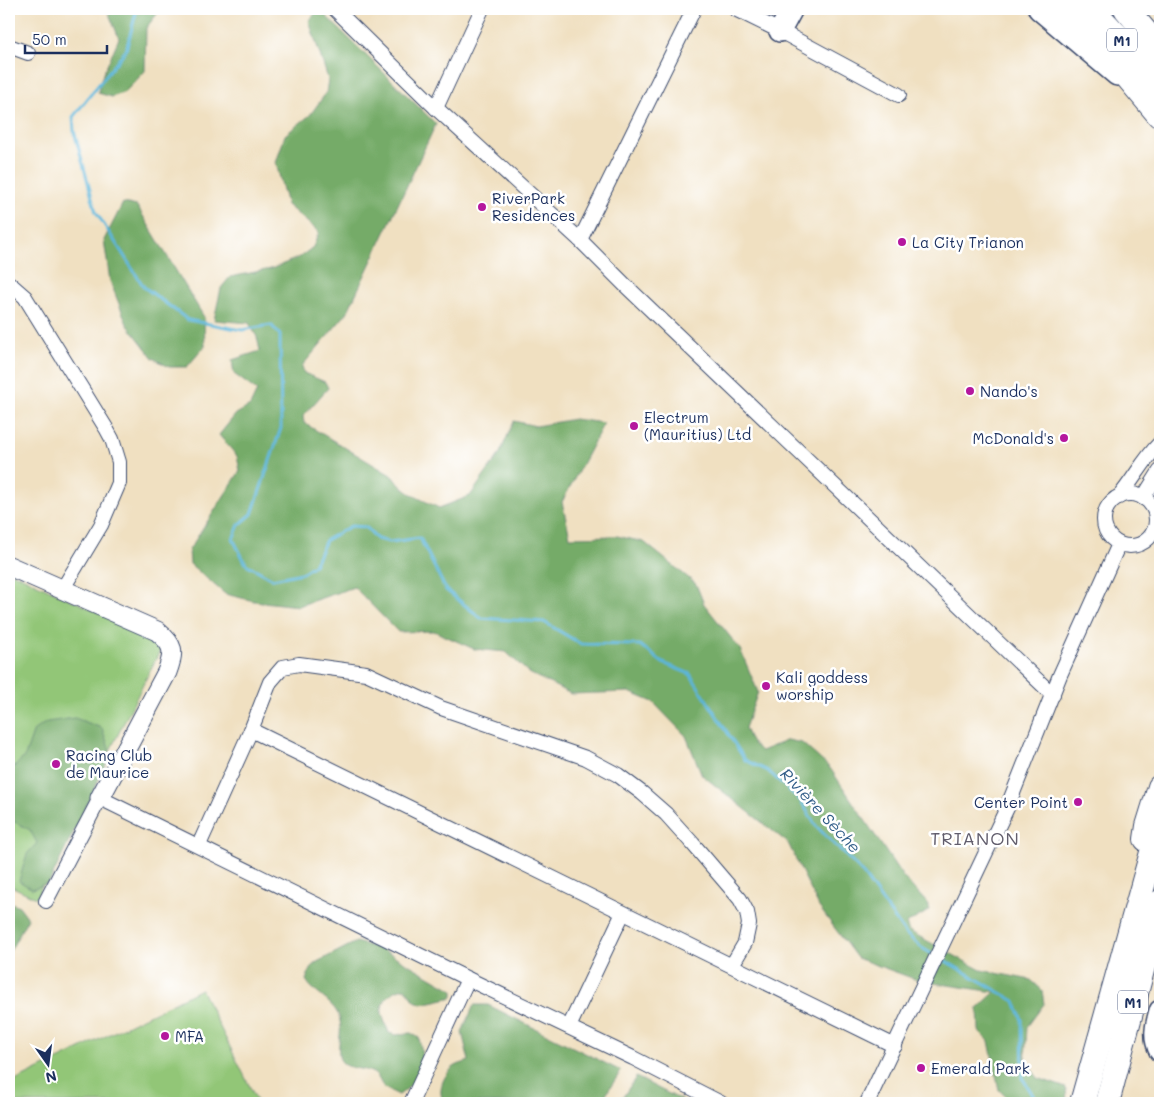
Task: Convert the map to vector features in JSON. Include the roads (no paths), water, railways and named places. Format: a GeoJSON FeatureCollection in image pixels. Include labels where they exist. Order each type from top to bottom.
{"type":"FeatureCollection","features":[{"type":"Feature","properties":{"kind":"highway"},"geometry":{"type":"LineString","coordinates":[[1071,9],[1159,116]]}},
{"type":"Feature","properties":{"kind":"highway","name":"M1"},"geometry":{"type":"LineString","coordinates":[[1092,9],[1160,81]]}},
{"type":"Feature","properties":{"kind":"highway","name":"M1"},"geometry":{"type":"LineString","coordinates":[[1126,9],[1160,49]]}},
{"type":"Feature","properties":{"kind":"highway"},"geometry":{"type":"LineString","coordinates":[[1141,9],[1160,29]]}},
{"type":"Feature","properties":{"kind":"highway"},"geometry":{"type":"LineString","coordinates":[[1134,915],[1148,826],[1160,787]]}},
{"type":"Feature","properties":{"kind":"highway","name":"M1"},"geometry":{"type":"LineString","coordinates":[[1082,1103],[1160,824]]}},
{"type":"Feature","properties":{"kind":"highway","name":"M1"},"geometry":{"type":"LineString","coordinates":[[1107,1103],[1160,902]]}},
{"type":"Feature","properties":{"kind":"main road"},"geometry":{"type":"LineString","coordinates":[[780,31],[792,9]]}},
{"type":"Feature","properties":{"kind":"main road"},"geometry":{"type":"LineString","coordinates":[[1039,9],[1126,83],[1159,116]]}},
{"type":"Feature","properties":{"kind":"main road"},"geometry":{"type":"LineString","coordinates":[[1160,1011],[1156,1029],[1156,1038],[1160,1051]]}},
{"type":"Feature","properties":{"kind":"street"},"geometry":{"type":"LineString","coordinates":[[335,9],[436,108],[580,240],[1053,695]]}},
{"type":"Feature","properties":{"kind":"street"},"geometry":{"type":"LineString","coordinates":[[436,108],[482,9]]}},
{"type":"Feature","properties":{"kind":"street"},"geometry":{"type":"LineString","coordinates":[[580,240],[694,9]]}},
{"type":"Feature","properties":{"kind":"street"},"geometry":{"type":"LineString","coordinates":[[735,9],[899,95]]}},
{"type":"Feature","properties":{"kind":"street"},"geometry":{"type":"LineString","coordinates":[[9,47],[28,53]]}},
{"type":"Feature","properties":{"kind":"street"},"geometry":{"type":"LineString","coordinates":[[9,283],[25,297],[106,428],[112,439],[119,462],[119,482],[101,524],[62,590]]}},
{"type":"Feature","properties":{"kind":"street"},"geometry":{"type":"LineString","coordinates":[[1119,496],[1135,495],[1143,498],[1154,509],[1156,525],[1153,532],[1142,544],[1134,546],[1119,544],[1108,535],[1104,523],[1106,510],[1109,504],[1131,483],[1141,466],[1160,443]]}},
{"type":"Feature","properties":{"kind":"street"},"geometry":{"type":"LineString","coordinates":[[1143,498],[1160,471]]}},
{"type":"Feature","properties":{"kind":"street"},"geometry":{"type":"LineString","coordinates":[[867,1103],[1007,808],[1053,695],[1119,544]]}},
{"type":"Feature","properties":{"kind":"street"},"geometry":{"type":"LineString","coordinates":[[9,566],[157,631],[167,639],[172,647],[172,659],[167,672],[46,901]]}},
{"type":"Feature","properties":{"kind":"street"},"geometry":{"type":"LineString","coordinates":[[199,845],[251,730],[270,682],[283,667],[299,664],[366,673],[441,708],[586,758],[618,776],[666,814],[740,899],[747,912],[749,924],[746,943],[732,965]]}},
{"type":"Feature","properties":{"kind":"street"},"geometry":{"type":"LineString","coordinates":[[251,730],[895,1046]]}},
{"type":"Feature","properties":{"kind":"street"},"geometry":{"type":"LineString","coordinates":[[100,798],[721,1103]]}},
{"type":"Feature","properties":{"kind":"street"},"geometry":{"type":"LineString","coordinates":[[569,1027],[623,913]]}},
{"type":"Feature","properties":{"kind":"street"},"geometry":{"type":"LineString","coordinates":[[411,1103],[468,979]]}},
{"type":"Feature","properties":{"kind":"waterway","name":"Rivière Sèche"},"geometry":{"type":"LineString","coordinates":[[137,9],[126,50],[73,117],[74,131],[96,212],[144,287],[188,320],[242,330],[271,325],[280,335],[281,428],[252,514],[239,525],[233,539],[246,564],[273,579],[302,573],[314,565],[326,540],[351,526],[366,527],[377,539],[390,542],[420,538],[446,590],[481,618],[544,622],[581,644],[640,645],[663,663],[690,674],[745,760],[768,771],[801,801],[816,826],[860,870],[905,933],[932,954]]}},
{"type":"Feature","properties":{"kind":"waterway","name":"Rivière Sèche"},"geometry":{"type":"LineString","coordinates":[[940,958],[1015,1001],[1022,1020],[1023,1079],[1038,1103]]}},
{"type":"Feature","properties":{"kind":"place","name":"RiverPark Residences"},"geometry":{"type":"Point","coordinates":[482,207]}},
{"type":"Feature","properties":{"kind":"place","name":"La City Trianon"},"geometry":{"type":"Point","coordinates":[902,242]}},
{"type":"Feature","properties":{"kind":"place","name":"Nando's"},"geometry":{"type":"Point","coordinates":[970,391]}},
{"type":"Feature","properties":{"kind":"place","name":"Electrum (Mauritius) Ltd"},"geometry":{"type":"Point","coordinates":[634,426]}},
{"type":"Feature","properties":{"kind":"place","name":"McDonald's"},"geometry":{"type":"Point","coordinates":[1064,438]}},
{"type":"Feature","properties":{"kind":"place","name":"Kali goddess worship"},"geometry":{"type":"Point","coordinates":[766,686]}},
{"type":"Feature","properties":{"kind":"place","name":"Racing Club de Maurice"},"geometry":{"type":"Point","coordinates":[56,764]}},
{"type":"Feature","properties":{"kind":"place","name":"Center Point"},"geometry":{"type":"Point","coordinates":[1078,802]}},
{"type":"Feature","properties":{"kind":"place","name":"MFA"},"geometry":{"type":"Point","coordinates":[165,1036]}},
{"type":"Feature","properties":{"kind":"place","name":"Emerald Park"},"geometry":{"type":"Point","coordinates":[921,1068]}},
{"type":"Feature","properties":{"kind":"district","name":"TRIANON"},"geometry":{"type":"Point","coordinates":[975,838]}}]}
